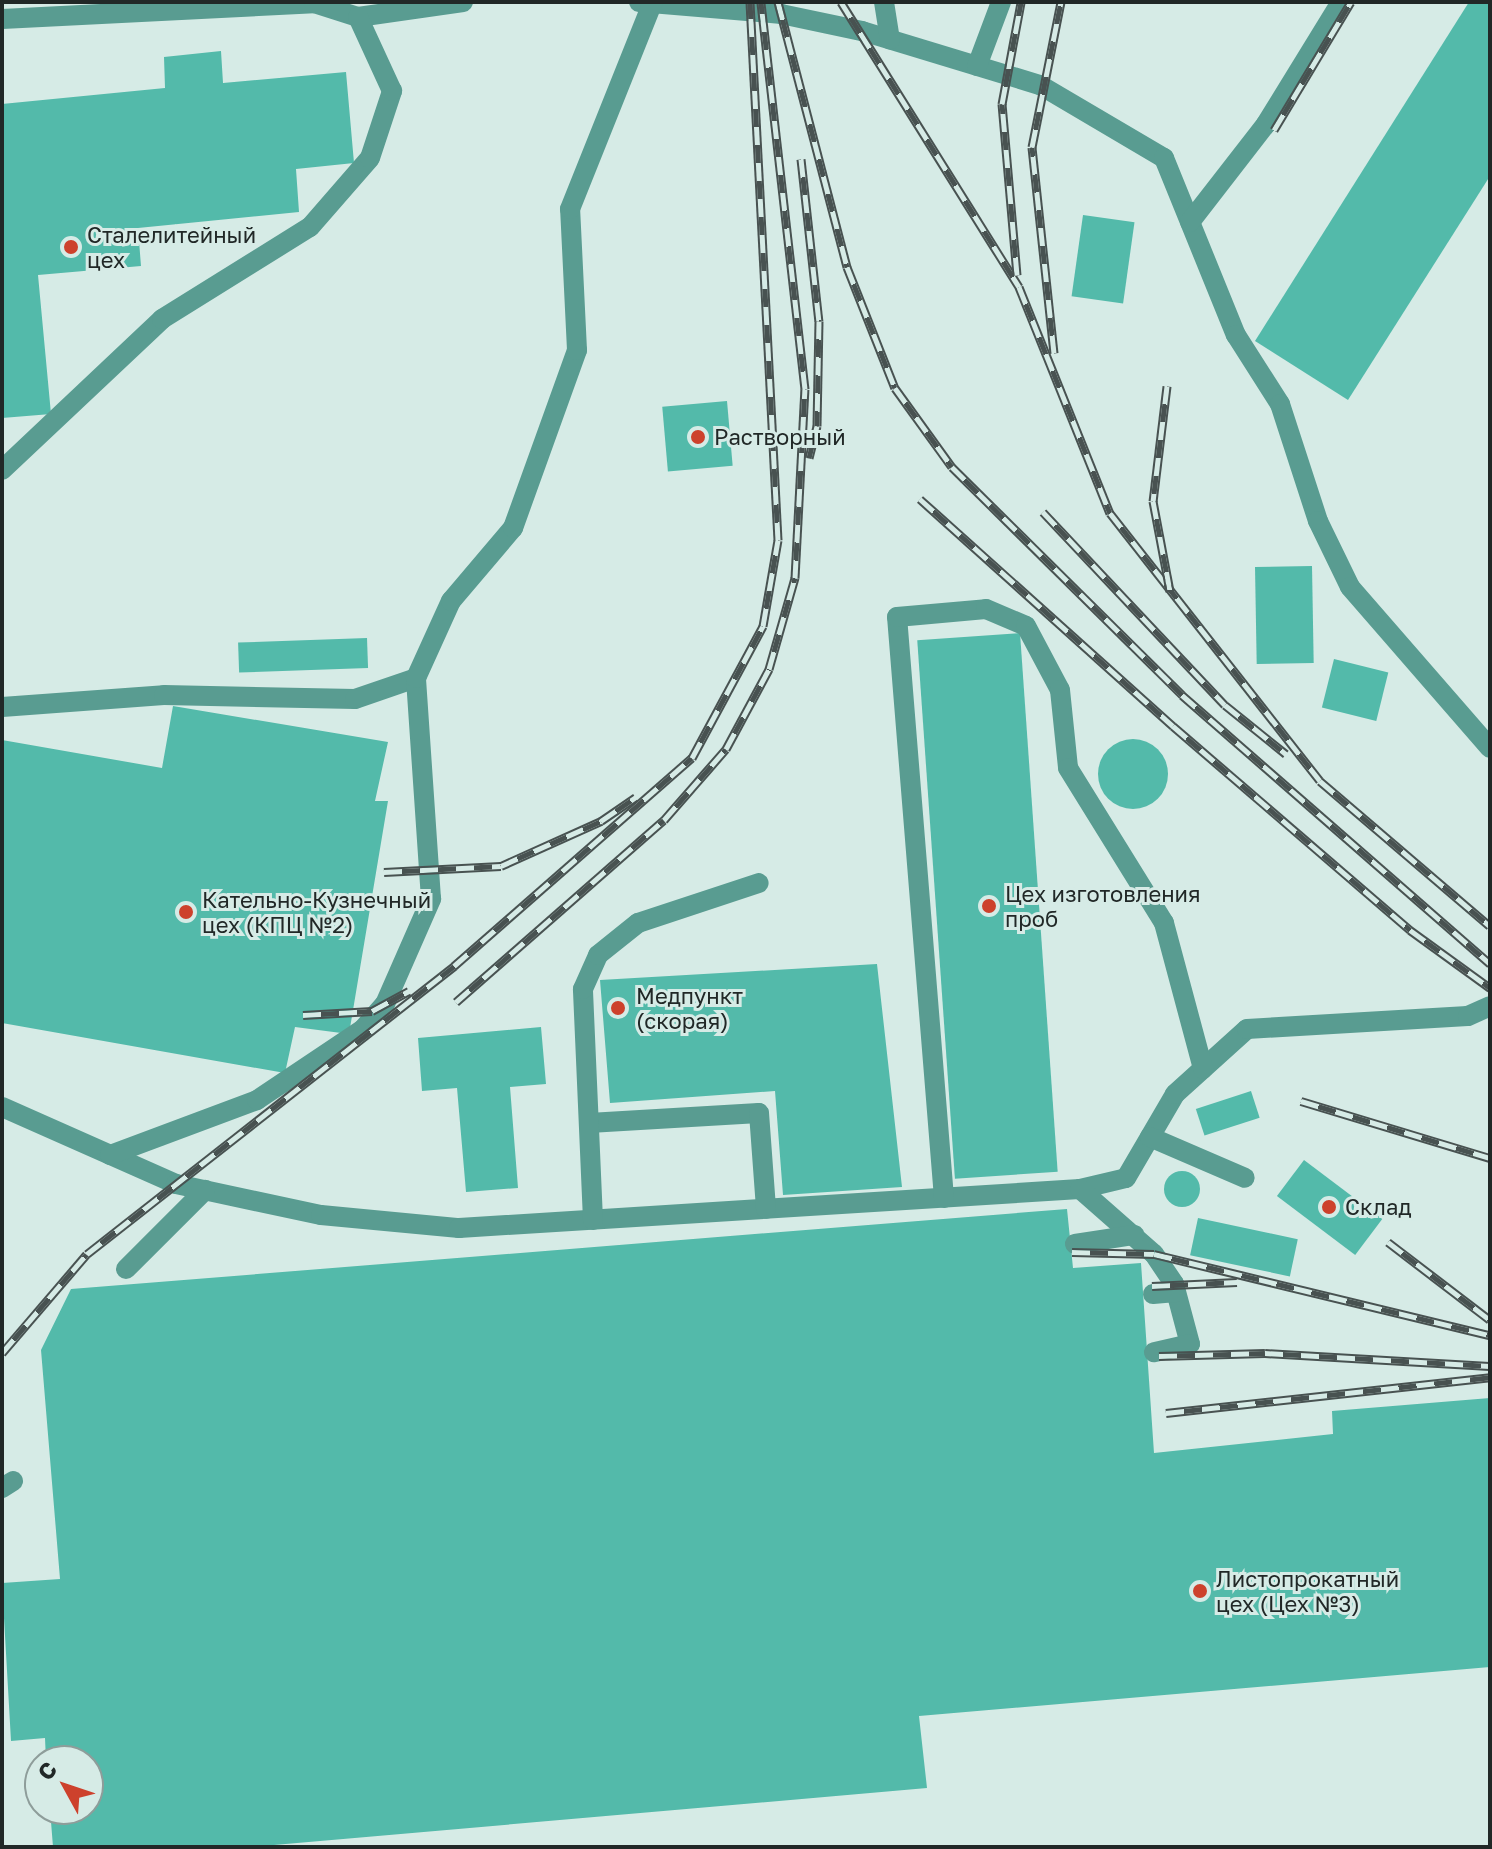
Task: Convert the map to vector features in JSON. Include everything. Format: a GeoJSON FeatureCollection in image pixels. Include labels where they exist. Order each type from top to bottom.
{"type":"FeatureCollection","features":[{"type":"Feature","properties":{"kind":"lane"},"geometry":{"type":"LineString","coordinates":[[2,19],[314,3],[358,17],[463,2]]}},
{"type":"Feature","properties":{"kind":"lane"},"geometry":{"type":"LineString","coordinates":[[884,2],[890,40]]}},
{"type":"Feature","properties":{"kind":"lane"},"geometry":{"type":"LineString","coordinates":[[977,66],[1001,2]]}},
{"type":"Feature","properties":{"kind":"lane"},"geometry":{"type":"LineString","coordinates":[[1190,222],[1266,124],[1341,2]]}},
{"type":"Feature","properties":{"kind":"lane"},"geometry":{"type":"LineString","coordinates":[[110,1155],[257,1100],[363,1029],[385,1004],[431,899],[416,678],[451,601],[513,528],[577,350],[570,209],[648,3],[784,15],[890,40],[977,66],[1040,85],[1164,158],[1236,335],[1280,404],[1318,521],[1350,587],[1490,748]]}},
{"type":"Feature","properties":{"kind":"lane"},"geometry":{"type":"LineString","coordinates":[[2,470],[162,319],[310,227],[370,158],[392,91],[358,17]]}},
{"type":"Feature","properties":{"kind":"lane"},"geometry":{"type":"LineString","coordinates":[[944,1198],[897,617],[986,609],[1026,626],[1060,690],[1068,768],[1164,923],[1203,1069]]}},
{"type":"Feature","properties":{"kind":"lane"},"geometry":{"type":"LineString","coordinates":[[2,707],[164,695],[355,699],[416,678]]}},
{"type":"Feature","properties":{"kind":"lane"},"geometry":{"type":"LineString","coordinates":[[593,1220],[583,989],[598,955],[638,923],[759,883]]}},
{"type":"Feature","properties":{"kind":"lane"},"geometry":{"type":"LineString","coordinates":[[2,1107],[110,1155],[205,1190],[321,1215],[459,1228],[1080,1189],[1126,1178],[1175,1094],[1247,1029],[1468,1016],[1490,1006]]}},
{"type":"Feature","properties":{"kind":"lane"},"geometry":{"type":"LineString","coordinates":[[1468,1016],[1490,1025]]}},
{"type":"Feature","properties":{"kind":"lane"},"geometry":{"type":"LineString","coordinates":[[589,1123],[759,1113],[766,1209]]}},
{"type":"Feature","properties":{"kind":"lane"},"geometry":{"type":"LineString","coordinates":[[1150,1137],[1245,1178]]}},
{"type":"Feature","properties":{"kind":"lane"},"geometry":{"type":"LineString","coordinates":[[1080,1189],[1134,1235],[1176,1292],[1190,1344],[1154,1352]]}},
{"type":"Feature","properties":{"kind":"lane"},"geometry":{"type":"LineString","coordinates":[[126,1269],[205,1190]]}},
{"type":"Feature","properties":{"kind":"lane"},"geometry":{"type":"LineString","coordinates":[[1075,1244],[1134,1235]]}},
{"type":"Feature","properties":{"kind":"lane"},"geometry":{"type":"LineString","coordinates":[[1153,1294],[1176,1292]]}},
{"type":"Feature","properties":{"kind":"building"},"geometry":{"type":"Polygon","coordinates":[[[1469,2],[1490,2],[1490,176],[1348,400],[1255,341],[1469,2]]]}},
{"type":"Feature","properties":{"kind":"building","name":"Сталелитейный цех"},"geometry":{"type":"Polygon","coordinates":[[[221,51],[223,83],[346,72],[354,163],[296,169],[299,212],[138,228],[141,266],[38,275],[51,414],[2,418],[2,104],[165,88],[164,57],[221,51]]]}},
{"type":"Feature","properties":{"kind":"building"},"geometry":{"type":"Polygon","coordinates":[[[1083,215],[1134,222],[1123,303],[1072,296],[1083,215]]]}},
{"type":"Feature","properties":{"kind":"building","name":"Растворный"},"geometry":{"type":"Polygon","coordinates":[[[727,401],[733,466],[668,471],[662,407],[727,401]]]}},
{"type":"Feature","properties":{"kind":"building"},"geometry":{"type":"Polygon","coordinates":[[[1312,566],[1314,663],[1257,664],[1255,567],[1312,566]]]}},
{"type":"Feature","properties":{"kind":"building","name":"Цех изготовления проб"},"geometry":{"type":"Polygon","coordinates":[[[1020,633],[1058,1172],[955,1179],[917,640],[1020,633]]]}},
{"type":"Feature","properties":{"kind":"building"},"geometry":{"type":"Polygon","coordinates":[[[367,638],[368,668],[239,672],[238,643],[367,638]]]}},
{"type":"Feature","properties":{"kind":"building"},"geometry":{"type":"Polygon","coordinates":[[[1334,659],[1388,673],[1376,721],[1322,708],[1334,659]]]}},
{"type":"Feature","properties":{"kind":"building","name":"Кательно-Кузнечный цех (КПЦ №2)"},"geometry":{"type":"Polygon","coordinates":[[[173,706],[388,742],[375,801],[388,801],[349,1034],[295,1027],[285,1073],[2,1023],[2,740],[162,768],[173,706]]]}},
{"type":"Feature","properties":{"kind":"building"},"geometry":{"type":"Polygon","coordinates":[[[1133,739],[1158,749],[1168,774],[1158,799],[1133,809],[1108,799],[1098,774],[1108,749],[1133,739]]]}},
{"type":"Feature","properties":{"kind":"building"},"geometry":{"type":"Polygon","coordinates":[[[877,964],[902,1187],[783,1195],[775,1091],[610,1103],[600,980],[877,964]]]}},
{"type":"Feature","properties":{"kind":"building"},"geometry":{"type":"Polygon","coordinates":[[[541,1027],[546,1084],[510,1087],[518,1188],[466,1192],[457,1088],[422,1091],[418,1038],[541,1027]]]}},
{"type":"Feature","properties":{"kind":"building"},"geometry":{"type":"Polygon","coordinates":[[[1251,1091],[1260,1118],[1204,1136],[1196,1109],[1251,1091]]]}},
{"type":"Feature","properties":{"kind":"building","name":"Склад"},"geometry":{"type":"Polygon","coordinates":[[[1304,1160],[1382,1219],[1355,1255],[1277,1196],[1304,1160]]]}},
{"type":"Feature","properties":{"kind":"building"},"geometry":{"type":"Polygon","coordinates":[[[1182,1171],[1195,1176],[1200,1189],[1195,1202],[1182,1207],[1169,1202],[1164,1189],[1169,1176],[1182,1171]]]}},
{"type":"Feature","properties":{"kind":"building"},"geometry":{"type":"Polygon","coordinates":[[[1067,1209],[1073,1268],[1141,1263],[1154,1453],[1333,1434],[1332,1411],[1490,1398],[1490,1667],[919,1716],[927,1788],[252,1847],[53,1847],[51,1825],[104,1825],[104,1745],[45,1745],[45,1738],[11,1741],[2,1583],[60,1579],[41,1350],[71,1289],[1067,1209]]]}},
{"type":"Feature","properties":{"kind":"building","name":"Склад"},"geometry":{"type":"Polygon","coordinates":[[[1198,1218],[1298,1239],[1290,1276],[1190,1255],[1198,1218]]]}},
{"type":"Feature","properties":{"kind":"railway"},"geometry":{"type":"LineString","coordinates":[[2,1353],[87,1254],[454,966],[692,758],[763,626],[778,540],[750,2]]}},
{"type":"Feature","properties":{"kind":"railway"},"geometry":{"type":"LineString","coordinates":[[456,1002],[664,820],[726,749],[769,669],[795,578],[805,389],[761,2]]}},
{"type":"Feature","properties":{"kind":"railway"},"geometry":{"type":"LineString","coordinates":[[778,2],[847,267],[895,388],[952,467],[1182,695],[1490,964]]}},
{"type":"Feature","properties":{"kind":"railway"},"geometry":{"type":"LineString","coordinates":[[841,2],[1019,287],[1110,513],[1320,781],[1490,926]]}},
{"type":"Feature","properties":{"kind":"railway"},"geometry":{"type":"LineString","coordinates":[[1017,275],[1002,104],[1021,2]]}},
{"type":"Feature","properties":{"kind":"railway"},"geometry":{"type":"LineString","coordinates":[[1054,353],[1032,147],[1061,2]]}},
{"type":"Feature","properties":{"kind":"railway"},"geometry":{"type":"LineString","coordinates":[[1274,130],[1351,2]]}},
{"type":"Feature","properties":{"kind":"railway"},"geometry":{"type":"LineString","coordinates":[[801,159],[819,321],[817,426],[809,458]]}},
{"type":"Feature","properties":{"kind":"railway"},"geometry":{"type":"LineString","coordinates":[[1167,386],[1153,501],[1170,591]]}},
{"type":"Feature","properties":{"kind":"railway"},"geometry":{"type":"LineString","coordinates":[[920,499],[1173,726],[1410,930],[1490,988]]}},
{"type":"Feature","properties":{"kind":"railway"},"geometry":{"type":"LineString","coordinates":[[1043,512],[1225,705],[1286,754]]}},
{"type":"Feature","properties":{"kind":"railway"},"geometry":{"type":"LineString","coordinates":[[384,872],[501,866],[601,821],[636,797]]}},
{"type":"Feature","properties":{"kind":"railway"},"geometry":{"type":"LineString","coordinates":[[303,1015],[372,1011],[409,991]]}},
{"type":"Feature","properties":{"kind":"railway"},"geometry":{"type":"LineString","coordinates":[[1301,1101],[1490,1158]]}},
{"type":"Feature","properties":{"kind":"railway"},"geometry":{"type":"LineString","coordinates":[[1388,1242],[1490,1320]]}},
{"type":"Feature","properties":{"kind":"railway"},"geometry":{"type":"LineString","coordinates":[[1072,1252],[1154,1254],[1490,1335]]}},
{"type":"Feature","properties":{"kind":"railway"},"geometry":{"type":"LineString","coordinates":[[1152,1286],[1237,1282]]}},
{"type":"Feature","properties":{"kind":"railway"},"geometry":{"type":"LineString","coordinates":[[1159,1356],[1265,1353],[1490,1366]]}},
{"type":"Feature","properties":{"kind":"railway"},"geometry":{"type":"LineString","coordinates":[[1166,1413],[1490,1377]]}},
{"type":"Feature","properties":{"kind":"place","name":"Сталелитейный цех"},"geometry":{"type":"Point","coordinates":[71,247]}},
{"type":"Feature","properties":{"kind":"place","name":"Растворный"},"geometry":{"type":"Point","coordinates":[698,437]}},
{"type":"Feature","properties":{"kind":"place","name":"Цех изготовления проб"},"geometry":{"type":"Point","coordinates":[989,906]}},
{"type":"Feature","properties":{"kind":"place","name":"Кательно-Кузнечный цех (КПЦ №2)"},"geometry":{"type":"Point","coordinates":[186,912]}},
{"type":"Feature","properties":{"kind":"place","name":"Медпункт (скорая)"},"geometry":{"type":"Point","coordinates":[618,1008]}},
{"type":"Feature","properties":{"kind":"place","name":"Склад"},"geometry":{"type":"Point","coordinates":[1329,1207]}},
{"type":"Feature","properties":{"kind":"place","name":"Листопрокатный цех (Цех №3)"},"geometry":{"type":"Point","coordinates":[1200,1591]}}]}
